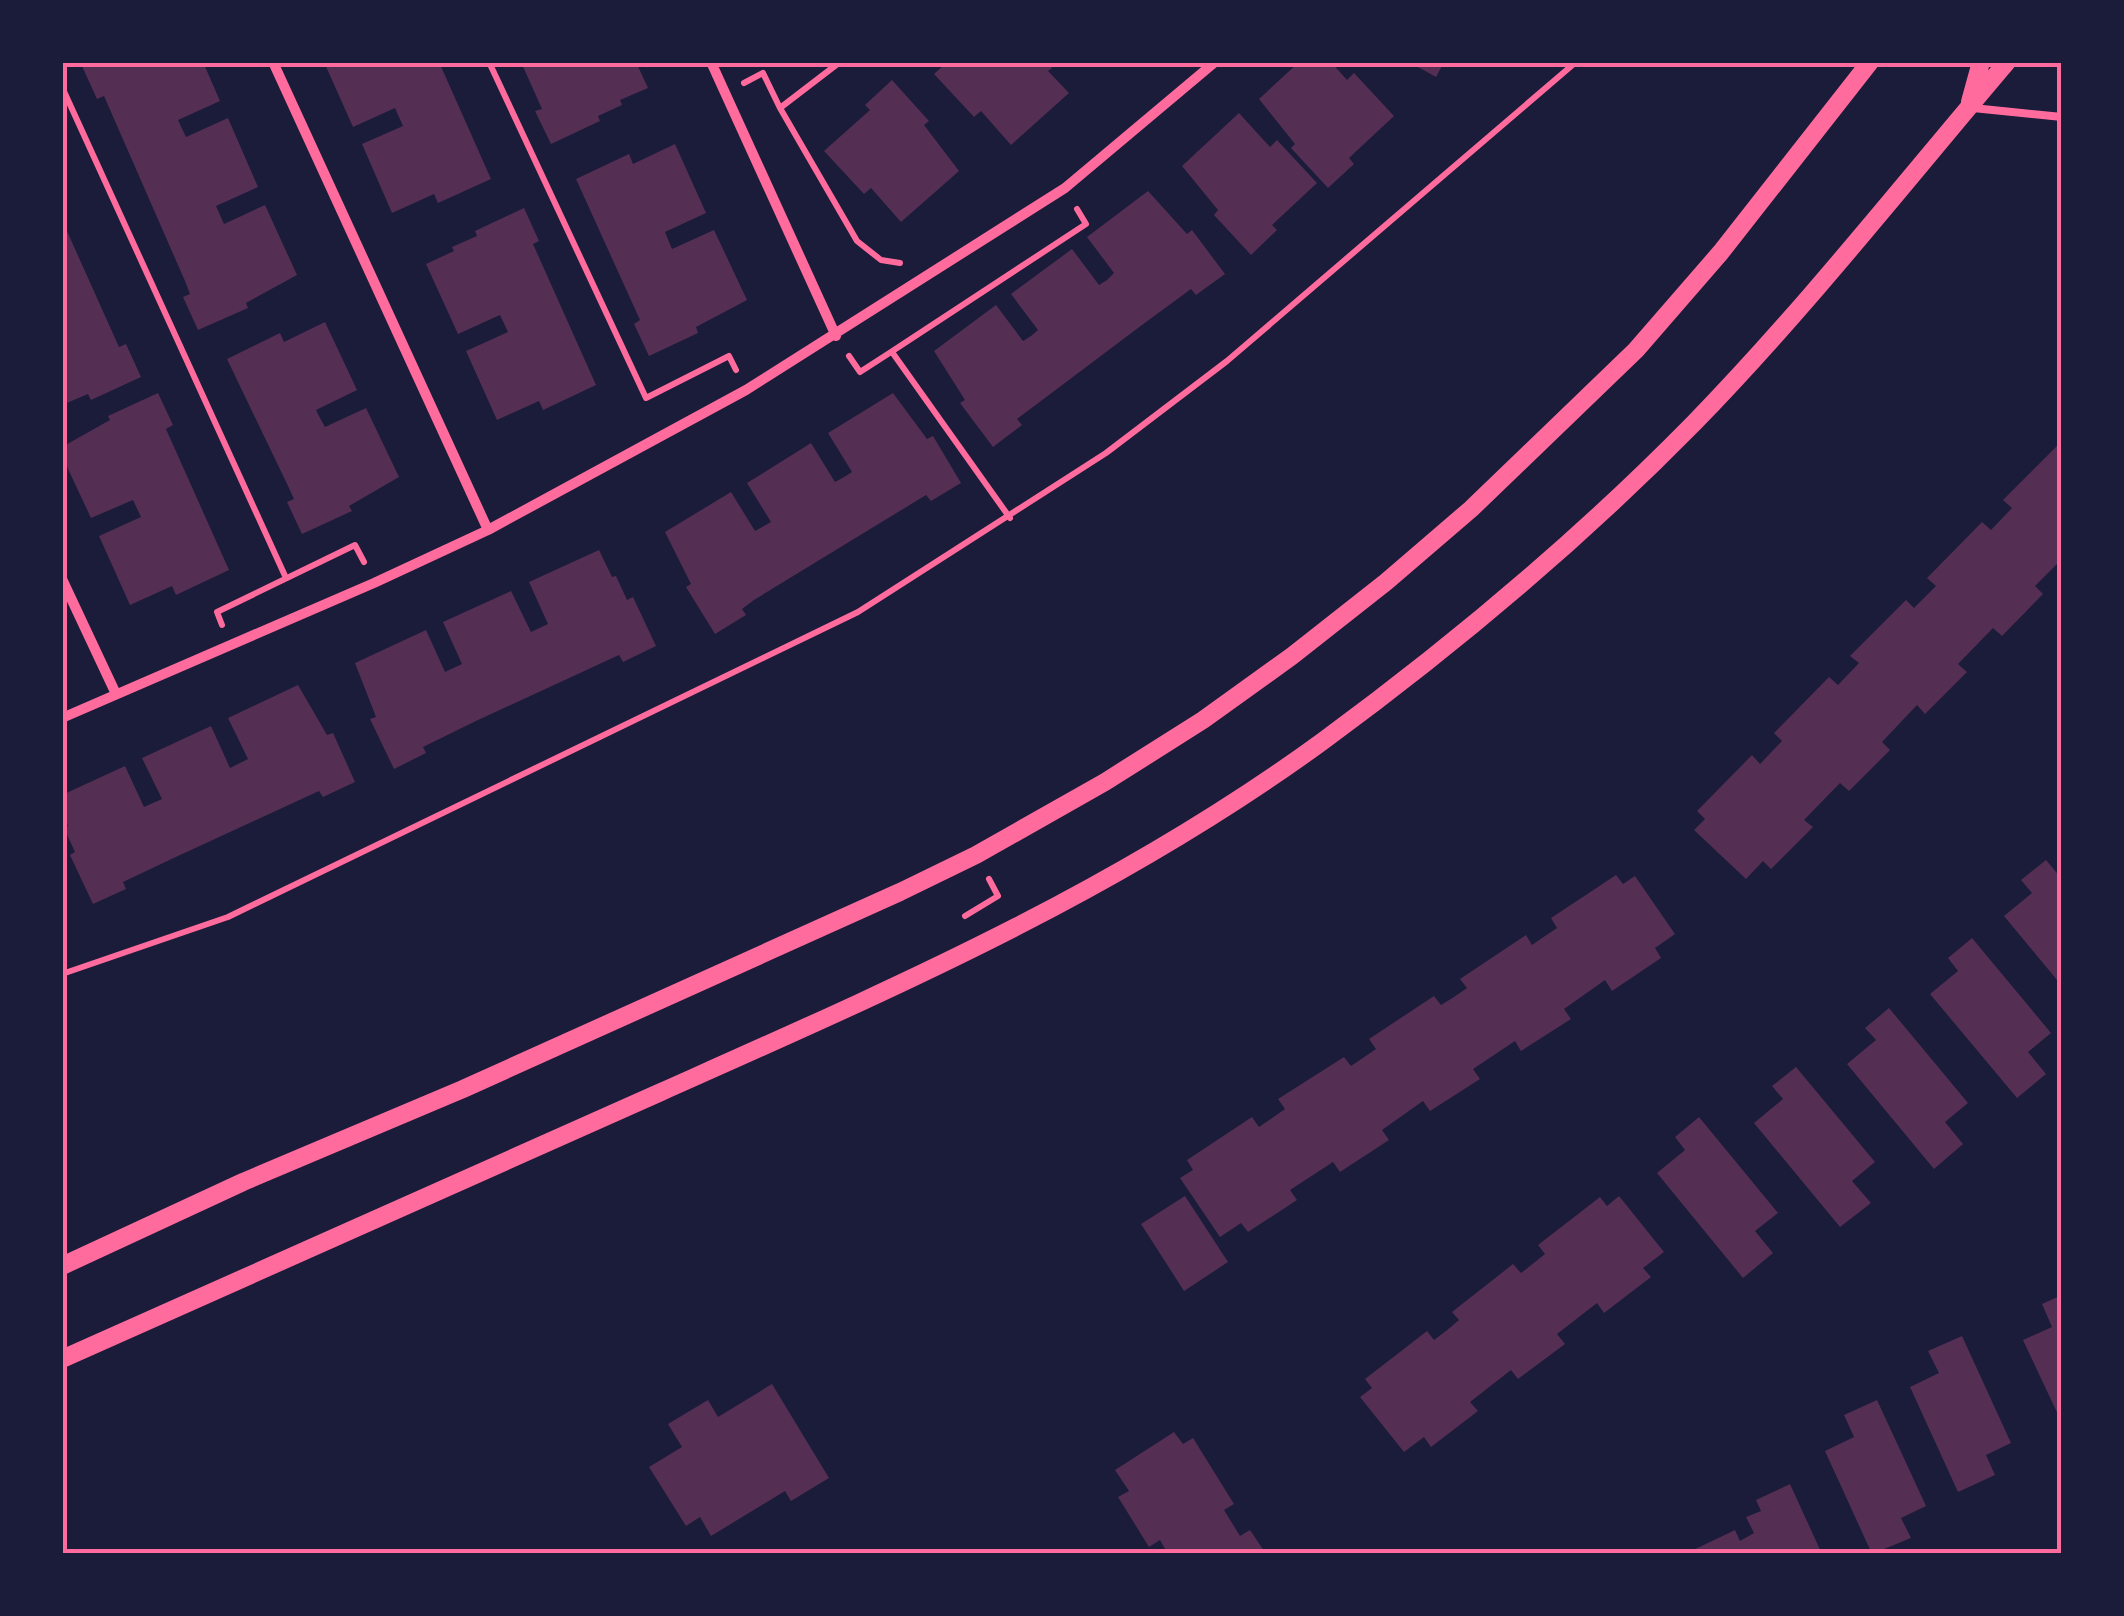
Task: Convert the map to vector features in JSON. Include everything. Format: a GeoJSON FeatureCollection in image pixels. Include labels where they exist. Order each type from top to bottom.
{"type":"FeatureCollection","features":[{"type":"Feature","properties":{"kind":"street"},"geometry":{"type":"LineString","coordinates":[[273,62],[488,530]]}},
{"type":"Feature","properties":{"kind":"street"},"geometry":{"type":"LineString","coordinates":[[712,62],[836,336]]}},
{"type":"Feature","properties":{"kind":"street"},"geometry":{"type":"LineString","coordinates":[[62,718],[488,530],[746,390],[1065,188],[1215,62]]}},
{"type":"Feature","properties":{"kind":"street"},"geometry":{"type":"LineString","coordinates":[[62,1266],[976,855],[1105,782],[1203,720],[1308,644],[1471,509],[1636,350],[1720,252],[1870,62]]}},
{"type":"Feature","properties":{"kind":"street"},"geometry":{"type":"LineString","coordinates":[[1969,107],[1981,62]]}},
{"type":"Feature","properties":{"kind":"street"},"geometry":{"type":"LineString","coordinates":[[65,1361],[971,951],[1136,864],[1230,805],[1320,743],[1494,605],[1610,504],[1696,422],[1849,250],[2006,62]]}},
{"type":"Feature","properties":{"kind":"street"},"geometry":{"type":"LineString","coordinates":[[62,579],[116,694]]}},
{"type":"Feature","properties":{"kind":"lane"},"geometry":{"type":"LineString","coordinates":[[1969,107],[2062,117]]}},
{"type":"Feature","properties":{"kind":"path"},"geometry":{"type":"LineString","coordinates":[[490,62],[646,398],[728,356],[746,390]]}},
{"type":"Feature","properties":{"kind":"path"},"geometry":{"type":"LineString","coordinates":[[759,62],[780,108],[840,62]]}},
{"type":"Feature","properties":{"kind":"path"},"geometry":{"type":"LineString","coordinates":[[62,974],[228,917],[858,612],[1106,454],[1227,360],[1576,62]]}},
{"type":"Feature","properties":{"kind":"path"},"geometry":{"type":"LineString","coordinates":[[725,92],[763,73]]}},
{"type":"Feature","properties":{"kind":"path"},"geometry":{"type":"LineString","coordinates":[[62,87],[286,578]]}},
{"type":"Feature","properties":{"kind":"path"},"geometry":{"type":"LineString","coordinates":[[891,352],[1010,518]]}},
{"type":"Feature","properties":{"kind":"path"},"geometry":{"type":"LineString","coordinates":[[230,645],[217,612],[355,545],[374,583]]}},
{"type":"Feature","properties":{"kind":"path"},"geometry":{"type":"LineString","coordinates":[[971,951],[954,923],[998,896],[976,855]]}},
{"type":"Feature","properties":{"kind":"building"},"geometry":{"type":"Polygon","coordinates":[[[90,62],[203,62],[220,101],[178,120],[186,137],[228,118],[258,187],[216,206],[224,224],[265,205],[297,275],[246,303],[248,308],[198,330],[183,297],[190,294],[185,281],[104,96],[97,99],[82,66],[90,62]]]}},
{"type":"Feature","properties":{"kind":"building"},"geometry":{"type":"Polygon","coordinates":[[[324,62],[439,62],[491,179],[438,203],[434,194],[392,213],[362,144],[403,126],[395,108],[353,127],[324,62]]]}},
{"type":"Feature","properties":{"kind":"building"},"geometry":{"type":"Polygon","coordinates":[[[521,62],[636,62],[648,88],[620,100],[622,105],[598,116],[600,121],[551,144],[535,111],[542,109],[521,62]]]}},
{"type":"Feature","properties":{"kind":"building"},"geometry":{"type":"Polygon","coordinates":[[[947,62],[1047,62],[1052,68],[1048,71],[1069,93],[1011,145],[981,111],[974,117],[934,74],[947,62]]]}},
{"type":"Feature","properties":{"kind":"building"},"geometry":{"type":"Polygon","coordinates":[[[1299,62],[1331,62],[1347,80],[1354,73],[1394,116],[1349,158],[1354,164],[1328,188],[1291,148],[1295,144],[1259,99],[1299,62]]]}},
{"type":"Feature","properties":{"kind":"building"},"geometry":{"type":"Polygon","coordinates":[[[1409,62],[1444,62],[1436,77],[1409,62]]]}},
{"type":"Feature","properties":{"kind":"building"},"geometry":{"type":"Polygon","coordinates":[[[892,80],[929,121],[924,125],[959,171],[901,222],[871,188],[864,194],[824,151],[870,110],[865,105],[892,80]]]}},
{"type":"Feature","properties":{"kind":"building"},"geometry":{"type":"Polygon","coordinates":[[[1239,113],[1270,147],[1277,140],[1317,183],[1272,225],[1277,230],[1251,255],[1214,215],[1218,210],[1182,166],[1239,113]]]}},
{"type":"Feature","properties":{"kind":"building"},"geometry":{"type":"Polygon","coordinates":[[[675,144],[706,213],[665,232],[672,249],[714,230],[747,300],[696,327],[698,333],[649,356],[634,324],[640,320],[576,179],[629,154],[633,164],[675,144]]]}},
{"type":"Feature","properties":{"kind":"building"},"geometry":{"type":"Polygon","coordinates":[[[1148,191],[1187,234],[1192,230],[1225,274],[1196,295],[1191,289],[1142,325],[1017,419],[1022,425],[993,447],[960,403],[965,400],[934,351],[996,305],[1023,341],[1031,336],[1038,330],[1011,294],[1072,249],[1099,285],[1107,280],[1114,273],[1087,237],[1148,191]]]}},
{"type":"Feature","properties":{"kind":"building"},"geometry":{"type":"Polygon","coordinates":[[[524,208],[539,241],[533,244],[596,385],[543,410],[539,401],[497,420],[466,351],[508,332],[500,315],[458,334],[426,264],[477,236],[475,231],[524,208]]]}},
{"type":"Feature","properties":{"kind":"building"},"geometry":{"type":"Polygon","coordinates":[[[62,220],[119,347],[126,344],[141,377],[91,400],[88,394],[62,405],[62,220]]]}},
{"type":"Feature","properties":{"kind":"building"},"geometry":{"type":"Polygon","coordinates":[[[325,322],[357,390],[316,410],[325,427],[366,408],[399,477],[349,506],[352,511],[302,534],[287,502],[294,499],[227,359],[280,333],[284,342],[325,322]]]}},
{"type":"Feature","properties":{"kind":"building"},"geometry":{"type":"Polygon","coordinates":[[[158,393],[173,425],[166,429],[229,570],[176,595],[172,586],[130,605],[99,536],[141,517],[133,500],[91,518],[62,456],[62,447],[110,420],[108,416],[158,393]]]}},
{"type":"Feature","properties":{"kind":"building"},"geometry":{"type":"Polygon","coordinates":[[[893,393],[927,439],[933,436],[961,483],[931,501],[926,495],[754,600],[742,609],[746,615],[715,634],[686,587],[691,584],[665,532],[731,492],[755,531],[771,522],[747,483],[811,443],[835,482],[844,477],[852,472],[828,433],[893,393]]]}},
{"type":"Feature","properties":{"kind":"building"},"geometry":{"type":"Polygon","coordinates":[[[2059,444],[2062,559],[2035,586],[2043,594],[2002,636],[1993,628],[1958,664],[1967,672],[1925,714],[1917,705],[1882,742],[1890,750],[1849,791],[1840,783],[1804,820],[1813,827],[1771,869],[1763,861],[1746,879],[1694,830],[1705,819],[1697,811],[1752,755],[1760,764],[1782,741],[1774,733],[1829,677],[1838,685],[1859,663],[1850,656],[1906,600],[1914,608],[1936,586],[1927,578],[1982,522],[1991,530],[2012,508],[2003,500],[2059,444]]]}},
{"type":"Feature","properties":{"kind":"building"},"geometry":{"type":"Polygon","coordinates":[[[599,550],[627,600],[633,597],[656,646],[623,662],[619,655],[478,720],[423,747],[426,753],[394,769],[370,719],[376,717],[355,663],[426,630],[445,672],[462,664],[443,622],[511,591],[531,632],[548,624],[529,582],[599,550]]]}},
{"type":"Feature","properties":{"kind":"building"},"geometry":{"type":"Polygon","coordinates":[[[298,685],[327,735],[333,733],[355,782],[323,797],[319,791],[178,856],[123,882],[126,889],[93,904],[70,855],[75,852],[64,828],[68,826],[62,814],[62,795],[125,766],[144,807],[162,799],[142,758],[211,726],[230,768],[248,759],[228,718],[298,685]]]}},
{"type":"Feature","properties":{"kind":"building"},"geometry":{"type":"Polygon","coordinates":[[[2046,860],[2062,879],[2062,986],[2004,916],[2032,893],[2021,880],[2046,860]]]}},
{"type":"Feature","properties":{"kind":"building"},"geometry":{"type":"Polygon","coordinates":[[[1616,875],[1623,884],[1635,876],[1675,934],[1655,948],[1661,958],[1612,991],[1605,980],[1564,1009],[1571,1019],[1521,1051],[1515,1041],[1473,1069],[1480,1079],[1430,1111],[1423,1101],[1382,1130],[1389,1140],[1340,1172],[1333,1162],[1290,1190],[1297,1200],[1248,1232],[1241,1223],[1220,1237],[1180,1178],[1193,1170],[1187,1160],[1252,1117],[1259,1127],[1285,1109],[1278,1099],[1344,1057],[1351,1066],[1376,1049],[1369,1039],[1434,996],[1441,1005],[1454,997],[1467,988],[1460,979],[1526,935],[1532,945],[1557,928],[1551,918],[1616,875]]]}},
{"type":"Feature","properties":{"kind":"building"},"geometry":{"type":"Polygon","coordinates":[[[1972,938],[2051,1033],[2028,1052],[2046,1074],[2017,1098],[1930,994],[1958,971],[1948,958],[1972,938]]]}},
{"type":"Feature","properties":{"kind":"building"},"geometry":{"type":"Polygon","coordinates":[[[1889,1008],[1968,1103],[1945,1122],[1963,1144],[1934,1169],[1847,1064],[1876,1040],[1865,1028],[1889,1008]]]}},
{"type":"Feature","properties":{"kind":"building"},"geometry":{"type":"Polygon","coordinates":[[[1796,1067],[1875,1162],[1852,1181],[1871,1203],[1840,1227],[1754,1123],[1783,1099],[1772,1086],[1796,1067]]]}},
{"type":"Feature","properties":{"kind":"building"},"geometry":{"type":"Polygon","coordinates":[[[1699,1117],[1778,1213],[1755,1231],[1773,1253],[1743,1278],[1657,1173],[1685,1150],[1675,1137],[1699,1117]]]}},
{"type":"Feature","properties":{"kind":"building"},"geometry":{"type":"Polygon","coordinates":[[[1185,1196],[1228,1262],[1184,1291],[1141,1224],[1185,1196]]]}},
{"type":"Feature","properties":{"kind":"building"},"geometry":{"type":"Polygon","coordinates":[[[1619,1196],[1664,1252],[1643,1268],[1651,1277],[1604,1313],[1597,1303],[1557,1334],[1565,1344],[1518,1379],[1511,1370],[1470,1402],[1478,1411],[1431,1447],[1424,1437],[1404,1452],[1360,1397],[1372,1388],[1365,1379],[1427,1331],[1434,1340],[1446,1331],[1459,1320],[1452,1312],[1513,1264],[1521,1273],[1545,1254],[1538,1245],[1600,1197],[1607,1206],[1619,1196]]]}},
{"type":"Feature","properties":{"kind":"building"},"geometry":{"type":"Polygon","coordinates":[[[2062,1295],[2062,1423],[2023,1340],[2052,1327],[2042,1304],[2062,1295]]]}},
{"type":"Feature","properties":{"kind":"building"},"geometry":{"type":"Polygon","coordinates":[[[1962,1336],[2011,1443],[1986,1455],[1995,1475],[1958,1492],[1910,1387],[1939,1373],[1928,1351],[1962,1336]]]}},
{"type":"Feature","properties":{"kind":"building"},"geometry":{"type":"Polygon","coordinates":[[[772,1384],[829,1478],[791,1501],[785,1491],[711,1536],[700,1517],[686,1526],[649,1467],[682,1447],[668,1424],[708,1400],[718,1417],[772,1384]]]}},
{"type":"Feature","properties":{"kind":"building"},"geometry":{"type":"Polygon","coordinates":[[[1877,1400],[1926,1506],[1901,1518],[1911,1538],[1872,1554],[1825,1451],[1854,1437],[1844,1415],[1877,1400]]]}},
{"type":"Feature","properties":{"kind":"building"},"geometry":{"type":"Polygon","coordinates":[[[1174,1432],[1183,1444],[1193,1438],[1234,1504],[1224,1510],[1240,1536],[1250,1530],[1266,1554],[1168,1554],[1160,1540],[1149,1547],[1118,1497],[1129,1491],[1115,1470],[1174,1432]]]}},
{"type":"Feature","properties":{"kind":"building"},"geometry":{"type":"Polygon","coordinates":[[[1790,1484],[1822,1554],[1685,1554],[1735,1530],[1740,1541],[1754,1533],[1746,1517],[1761,1511],[1756,1500],[1790,1484]]]}}]}
